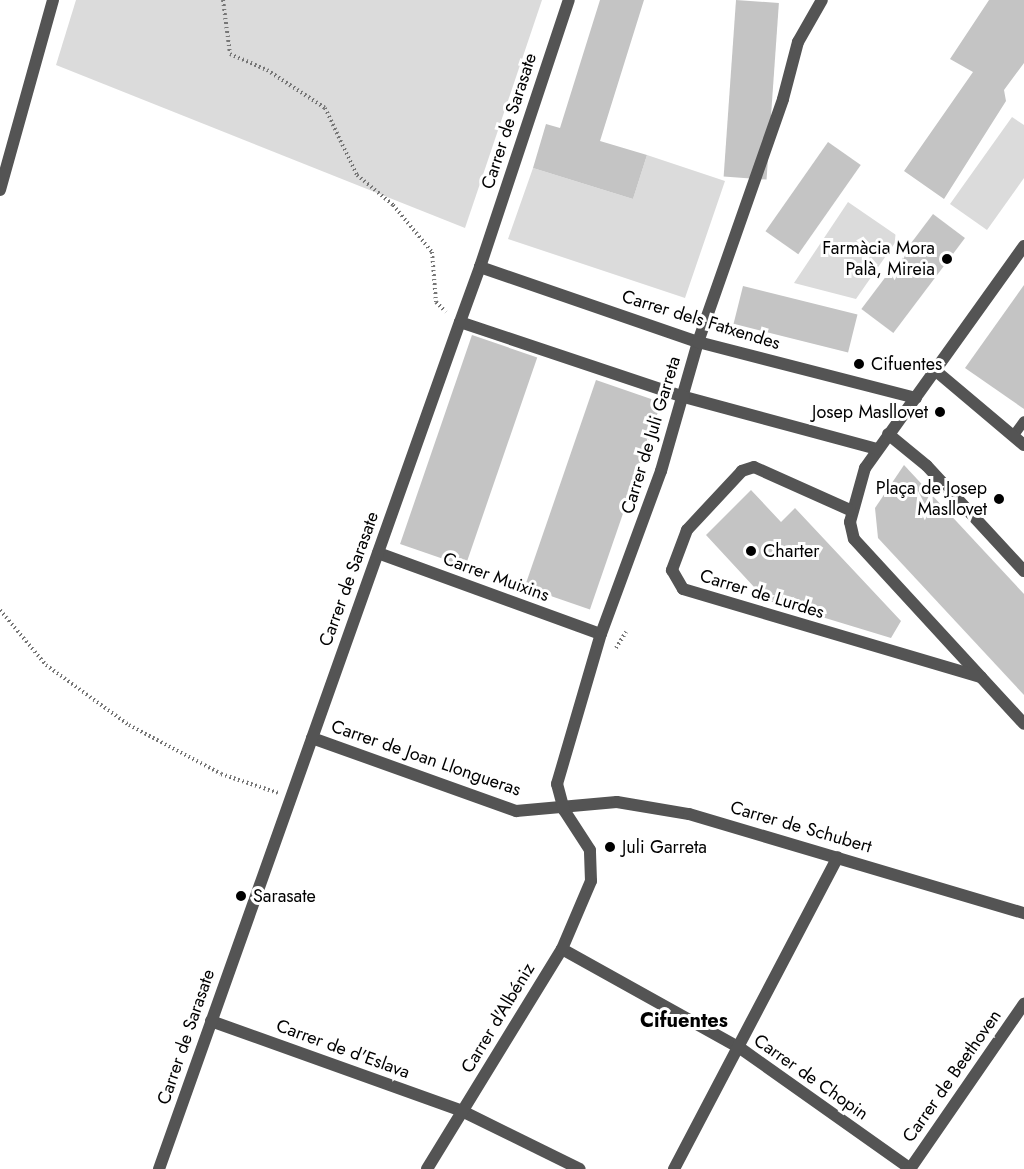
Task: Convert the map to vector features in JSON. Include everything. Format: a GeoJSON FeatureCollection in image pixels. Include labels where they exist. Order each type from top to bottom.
{"type":"FeatureCollection","features":[{"type":"Feature","properties":{"kind":"street"},"geometry":{"type":"LineString","coordinates":[[0,190],[53,0]]}},
{"type":"Feature","properties":{"kind":"street","name":"Carrer de Sarasate"},"geometry":{"type":"LineString","coordinates":[[159,1169],[480,267],[569,0]]}},
{"type":"Feature","properties":{"kind":"street","name":"Carrer de Juli Garreta"},"geometry":{"type":"LineString","coordinates":[[591,880],[590,850],[564,810],[557,784],[601,634],[684,397],[698,342],[783,99],[798,42],[822,0]]}},
{"type":"Feature","properties":{"kind":"street"},"geometry":{"type":"LineString","coordinates":[[1024,246],[936,371],[877,449],[850,516],[854,539],[1024,724]]}},
{"type":"Feature","properties":{"kind":"street","name":"Carrer dels Fatxendes"},"geometry":{"type":"LineString","coordinates":[[480,267],[698,342],[916,398]]}},
{"type":"Feature","properties":{"kind":"street"},"geometry":{"type":"LineString","coordinates":[[460,322],[684,397],[877,449]]}},
{"type":"Feature","properties":{"kind":"street"},"geometry":{"type":"LineString","coordinates":[[936,371],[1024,445]]}},
{"type":"Feature","properties":{"kind":"street"},"geometry":{"type":"LineString","coordinates":[[888,434],[927,466],[1024,572]]}},
{"type":"Feature","properties":{"kind":"street","name":"Carrer de Lurdes"},"geometry":{"type":"LineString","coordinates":[[850,516],[754,467],[742,471],[687,530],[672,570],[683,589],[982,678]]}},
{"type":"Feature","properties":{"kind":"street","name":"Carrer Muixins"},"geometry":{"type":"LineString","coordinates":[[378,554],[601,634]]}},
{"type":"Feature","properties":{"kind":"street","name":"Carrer de Joan Llongueras"},"geometry":{"type":"LineString","coordinates":[[312,738],[516,811],[564,810]]}},
{"type":"Feature","properties":{"kind":"street","name":"Carrer de Schubert"},"geometry":{"type":"LineString","coordinates":[[564,810],[617,802],[689,814],[1024,913]]}},
{"type":"Feature","properties":{"kind":"street"},"geometry":{"type":"LineString","coordinates":[[674,1169],[740,1048],[838,857]]}},
{"type":"Feature","properties":{"kind":"street","name":"Carrer d'Albéniz"},"geometry":{"type":"LineString","coordinates":[[427,1169],[562,949],[591,880]]}},
{"type":"Feature","properties":{"kind":"street","name":"Carrer de Chopin"},"geometry":{"type":"LineString","coordinates":[[562,949],[740,1048],[910,1169]]}},
{"type":"Feature","properties":{"kind":"street","name":"Carrer de Beethoven"},"geometry":{"type":"LineString","coordinates":[[910,1169],[1024,1004]]}},
{"type":"Feature","properties":{"kind":"street","name":"Carrer de d'Eslava"},"geometry":{"type":"LineString","coordinates":[[211,1021],[462,1111],[580,1169]]}},
{"type":"Feature","properties":{"kind":"lane"},"geometry":{"type":"LineString","coordinates":[[1014,435],[1024,421]]}},
{"type":"Feature","properties":{"kind":"path"},"geometry":{"type":"LineString","coordinates":[[223,0],[230,54],[267,70],[325,108],[357,175],[380,192],[427,245],[437,272],[436,302],[460,322]]}},
{"type":"Feature","properties":{"kind":"path"},"geometry":{"type":"LineString","coordinates":[[0,610],[46,665],[129,725],[220,774],[291,796]]}},
{"type":"Feature","properties":{"kind":"shaded area"},"geometry":{"type":"Polygon","coordinates":[[[76,0],[542,0],[465,228],[56,65],[76,0]]]}},
{"type":"Feature","properties":{"kind":"shaded area"},"geometry":{"type":"Polygon","coordinates":[[[1012,117],[1024,125],[1024,178],[987,230],[950,204],[1012,117]]]}},
{"type":"Feature","properties":{"kind":"shaded area"},"geometry":{"type":"Polygon","coordinates":[[[647,155],[725,181],[685,298],[508,239],[533,168],[633,199],[647,155]]]}},
{"type":"Feature","properties":{"kind":"shaded area"},"geometry":{"type":"Polygon","coordinates":[[[848,202],[899,237],[856,299],[794,283],[848,202]]]}},
{"type":"Feature","properties":{"kind":"building"},"geometry":{"type":"Polygon","coordinates":[[[600,0],[644,0],[600,141],[647,155],[633,199],[533,168],[546,124],[560,128],[600,0]]]}},
{"type":"Feature","properties":{"kind":"building"},"geometry":{"type":"Polygon","coordinates":[[[736,0],[779,3],[767,180],[724,177],[736,0]]]}},
{"type":"Feature","properties":{"kind":"building"},"geometry":{"type":"Polygon","coordinates":[[[989,0],[1024,0],[1024,63],[1004,90],[1006,101],[944,199],[904,171],[973,72],[950,59],[989,0]]]}},
{"type":"Feature","properties":{"kind":"building"},"geometry":{"type":"Polygon","coordinates":[[[828,142],[861,165],[798,254],[765,231],[828,142]]]}},
{"type":"Feature","properties":{"kind":"building"},"geometry":{"type":"Polygon","coordinates":[[[933,214],[965,238],[893,333],[861,309],[933,214]]]}},
{"type":"Feature","properties":{"kind":"building"},"geometry":{"type":"Polygon","coordinates":[[[1024,285],[1024,409],[965,368],[1024,285]]]}},
{"type":"Feature","properties":{"kind":"building"},"geometry":{"type":"Polygon","coordinates":[[[743,286],[857,315],[848,352],[734,324],[743,286]]]}},
{"type":"Feature","properties":{"kind":"building"},"geometry":{"type":"Polygon","coordinates":[[[472,335],[537,357],[465,566],[400,544],[472,335]]]}},
{"type":"Feature","properties":{"kind":"building"},"geometry":{"type":"Polygon","coordinates":[[[596,380],[661,402],[590,610],[525,587],[596,380]]]}},
{"type":"Feature","properties":{"kind":"building"},"geometry":{"type":"Polygon","coordinates":[[[904,465],[1024,594],[1024,695],[878,538],[875,508],[904,465]]]}},
{"type":"Feature","properties":{"kind":"building"},"geometry":{"type":"Polygon","coordinates":[[[751,490],[781,522],[795,508],[901,621],[891,638],[766,600],[706,535],[751,490]]]}},
{"type":"Feature","properties":{"kind":"place","name":"Farmàcia Mora Palà, Mireia"},"geometry":{"type":"Point","coordinates":[947,259]}},
{"type":"Feature","properties":{"kind":"place","name":"Cifuentes"},"geometry":{"type":"Point","coordinates":[859,364]}},
{"type":"Feature","properties":{"kind":"place","name":"Josep Masllovet"},"geometry":{"type":"Point","coordinates":[940,412]}},
{"type":"Feature","properties":{"kind":"place","name":"Plaça de Josep Masllovet"},"geometry":{"type":"Point","coordinates":[999,499]}},
{"type":"Feature","properties":{"kind":"place","name":"Charter"},"geometry":{"type":"Point","coordinates":[751,551]}},
{"type":"Feature","properties":{"kind":"place","name":"Juli Garreta"},"geometry":{"type":"Point","coordinates":[610,847]}},
{"type":"Feature","properties":{"kind":"place","name":"Sarasate"},"geometry":{"type":"Point","coordinates":[241,896]}},
{"type":"Feature","properties":{"kind":"district","name":"Cifuentes"},"geometry":{"type":"Point","coordinates":[684,1020]}}]}
